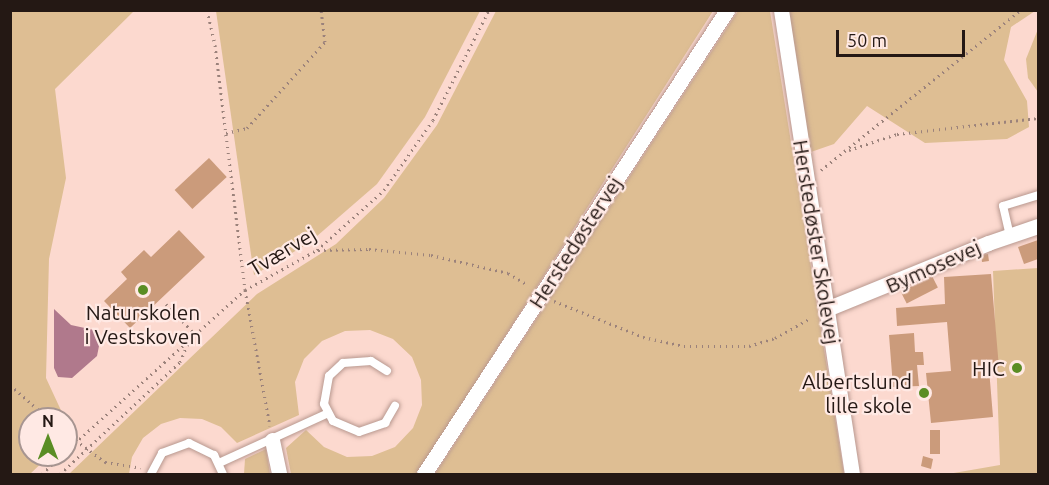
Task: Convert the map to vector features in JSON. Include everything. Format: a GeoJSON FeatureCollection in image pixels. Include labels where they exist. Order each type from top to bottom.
{"type":"FeatureCollection","features":[{"type":"Feature","properties":{"kind":"street","name":"Herstedøstervej"},"geometry":{"type":"LineString","coordinates":[[424,474],[727,10]]}},
{"type":"Feature","properties":{"kind":"street","name":"Herstedøster Skolevej"},"geometry":{"type":"LineString","coordinates":[[781,10],[829,308],[852,474]]}},
{"type":"Feature","properties":{"kind":"street","name":"Bymosevej"},"geometry":{"type":"LineString","coordinates":[[829,308],[1038,226]]}},
{"type":"Feature","properties":{"kind":"street"},"geometry":{"type":"LineString","coordinates":[[272,440],[279,474]]}},
{"type":"Feature","properties":{"kind":"lane"},"geometry":{"type":"LineString","coordinates":[[1010,236],[1003,206],[1038,195]]}},
{"type":"Feature","properties":{"kind":"lane"},"geometry":{"type":"LineString","coordinates":[[387,371],[371,361],[343,363],[325,385],[328,413],[341,427],[368,432],[385,423],[395,406]]}},
{"type":"Feature","properties":{"kind":"lane"},"geometry":{"type":"LineString","coordinates":[[219,463],[328,413]]}},
{"type":"Feature","properties":{"kind":"lane"},"geometry":{"type":"LineString","coordinates":[[151,471],[162,453],[189,443],[207,449],[219,463],[223,474]]}},
{"type":"Feature","properties":{"kind":"path"},"geometry":{"type":"LineString","coordinates":[[207,10],[226,133],[245,290],[272,440]]}},
{"type":"Feature","properties":{"kind":"path"},"geometry":{"type":"LineString","coordinates":[[226,133],[247,128],[325,42],[321,10]]}},
{"type":"Feature","properties":{"kind":"path","name":"Tværvej"},"geometry":{"type":"LineString","coordinates":[[78,440],[245,290],[317,250],[384,190],[433,120],[489,10]]}},
{"type":"Feature","properties":{"kind":"path"},"geometry":{"type":"LineString","coordinates":[[807,181],[1021,10]]}},
{"type":"Feature","properties":{"kind":"path"},"geometry":{"type":"LineString","coordinates":[[844,152],[897,134],[1038,118]]}},
{"type":"Feature","properties":{"kind":"path"},"geometry":{"type":"LineString","coordinates":[[317,250],[369,249],[431,255],[508,273],[566,308],[643,337],[684,346],[749,346],[775,338],[829,308]]}},
{"type":"Feature","properties":{"kind":"path"},"geometry":{"type":"LineString","coordinates":[[166,304],[195,334]]}},
{"type":"Feature","properties":{"kind":"path"},"geometry":{"type":"LineString","coordinates":[[60,474],[180,362],[190,338]]}},
{"type":"Feature","properties":{"kind":"path"},"geometry":{"type":"LineString","coordinates":[[10,385],[35,407]]}},
{"type":"Feature","properties":{"kind":"path"},"geometry":{"type":"LineString","coordinates":[[78,443],[120,467],[151,471]]}},
{"type":"Feature","properties":{"kind":"shaded area"},"geometry":{"type":"Polygon","coordinates":[[[10,11],[134,11],[55,89],[66,178],[49,259],[46,378],[59,407],[18,407],[18,467],[37,467],[30,474],[10,474],[10,11]]]}},
{"type":"Feature","properties":{"kind":"shaded area"},"geometry":{"type":"Polygon","coordinates":[[[216,11],[480,11],[425,117],[377,184],[309,243],[254,275],[216,11]]]}},
{"type":"Feature","properties":{"kind":"shaded area"},"geometry":{"type":"Polygon","coordinates":[[[496,11],[713,11],[417,474],[291,474],[286,448],[306,430],[324,447],[347,457],[372,456],[395,447],[413,428],[422,405],[421,380],[412,357],[393,339],[370,330],[345,331],[322,341],[304,359],[295,382],[299,415],[237,443],[221,427],[202,419],[180,418],[161,424],[143,438],[132,457],[129,474],[69,474],[257,294],[336,244],[384,198],[437,125],[496,11]]]}},
{"type":"Feature","properties":{"kind":"shaded area"},"geometry":{"type":"Polygon","coordinates":[[[738,11],[770,11],[844,474],[435,474],[738,11]]]}},
{"type":"Feature","properties":{"kind":"shaded area"},"geometry":{"type":"Polygon","coordinates":[[[783,11],[1035,11],[1011,27],[1004,60],[1027,101],[1029,127],[1007,139],[925,143],[867,106],[834,144],[808,153],[783,11]]]}},
{"type":"Feature","properties":{"kind":"shaded area"},"geometry":{"type":"Polygon","coordinates":[[[1038,29],[1038,92],[1028,78],[1026,59],[1038,29]]]}},
{"type":"Feature","properties":{"kind":"shaded area","name":"HIC"},"geometry":{"type":"Polygon","coordinates":[[[1038,268],[1038,474],[948,474],[1000,465],[993,271],[1038,268]]]}},
{"type":"Feature","properties":{"kind":"shaded area"},"geometry":{"type":"Polygon","coordinates":[[[54,309],[71,325],[94,330],[100,341],[97,356],[72,378],[58,377],[54,368],[54,309]]]}},
{"type":"Feature","properties":{"kind":"shaded area"},"geometry":{"type":"Polygon","coordinates":[[[266,449],[270,474],[244,474],[245,459],[266,449]]]}},
{"type":"Feature","properties":{"kind":"building"},"geometry":{"type":"Polygon","coordinates":[[[209,158],[227,177],[192,209],[175,190],[209,158]]]}},
{"type":"Feature","properties":{"kind":"building","name":"Naturskolen i Vestskoven"},"geometry":{"type":"Polygon","coordinates":[[[179,230],[205,257],[130,328],[104,301],[127,279],[121,272],[144,250],[151,257],[179,230]]]}},
{"type":"Feature","properties":{"kind":"building"},"geometry":{"type":"Polygon","coordinates":[[[1038,240],[1038,259],[1024,264],[1018,247],[1038,240]]]}},
{"type":"Feature","properties":{"kind":"building"},"geometry":{"type":"Polygon","coordinates":[[[988,254],[989,261],[982,262],[981,255],[988,254]]]}},
{"type":"Feature","properties":{"kind":"building"},"geometry":{"type":"Polygon","coordinates":[[[991,274],[999,368],[989,369],[993,417],[931,423],[926,373],[951,371],[947,322],[897,326],[896,308],[945,304],[944,277],[991,274]]]}},
{"type":"Feature","properties":{"kind":"building"},"geometry":{"type":"Polygon","coordinates":[[[932,276],[938,288],[907,303],[901,292],[932,276]]]}},
{"type":"Feature","properties":{"kind":"building"},"geometry":{"type":"Polygon","coordinates":[[[914,333],[915,352],[923,352],[924,365],[917,365],[919,386],[893,387],[889,335],[914,333]]]}},
{"type":"Feature","properties":{"kind":"building"},"geometry":{"type":"Polygon","coordinates":[[[930,430],[940,430],[940,454],[930,454],[930,430]]]}},
{"type":"Feature","properties":{"kind":"building"},"geometry":{"type":"Polygon","coordinates":[[[923,456],[933,459],[931,469],[921,466],[923,456]]]}},
{"type":"Feature","properties":{"kind":"place","name":"Naturskolen i Vestskoven"},"geometry":{"type":"Point","coordinates":[143,290]}},
{"type":"Feature","properties":{"kind":"place","name":"HIC"},"geometry":{"type":"Point","coordinates":[1017,368]}},
{"type":"Feature","properties":{"kind":"place","name":"Albertslund lille skole"},"geometry":{"type":"Point","coordinates":[924,393]}}]}
